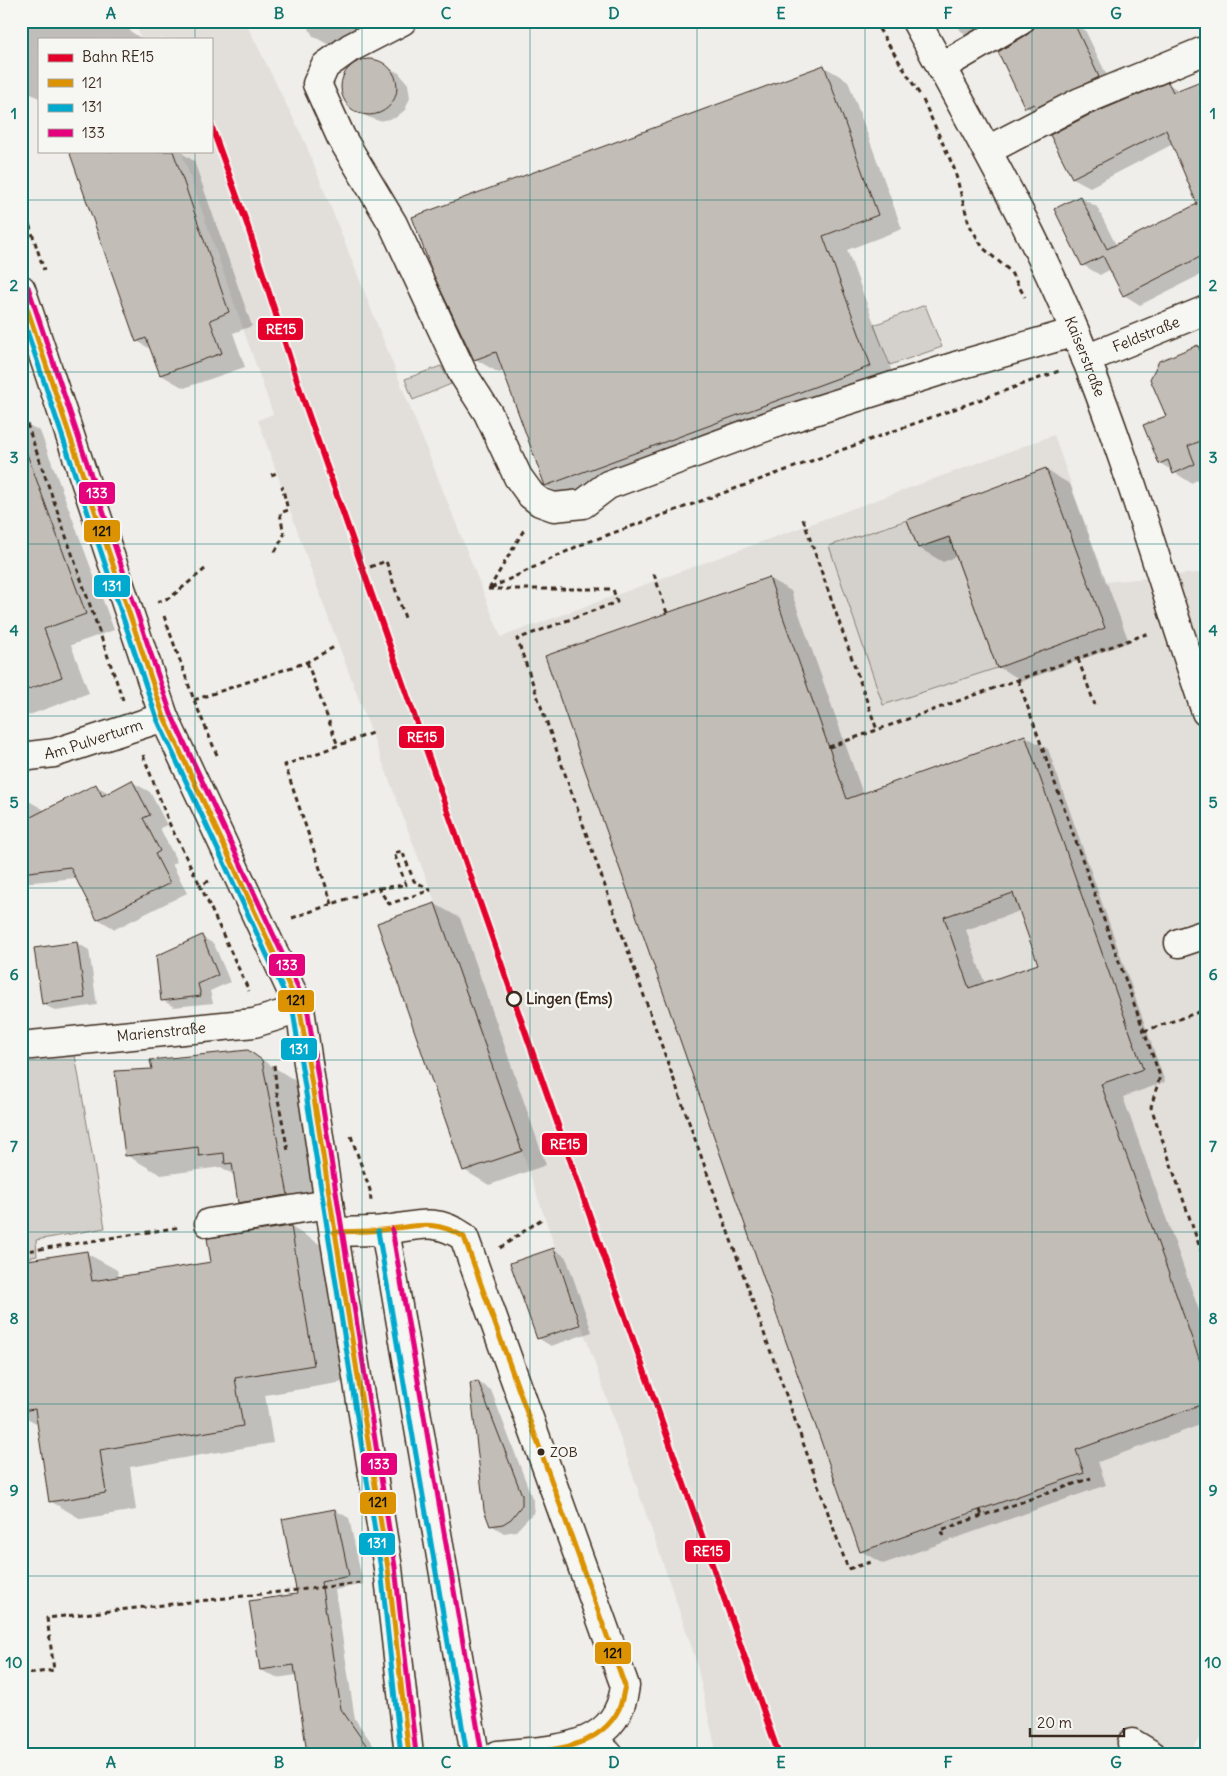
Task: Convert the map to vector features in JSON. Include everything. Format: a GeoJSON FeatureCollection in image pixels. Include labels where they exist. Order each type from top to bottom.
{"type":"FeatureCollection","features":[{"type":"Feature","properties":{"kind":"street"},"geometry":{"type":"LineString","coordinates":[[402,21],[350,48],[326,66],[317,84],[341,137],[393,224],[463,374],[488,413],[518,477],[531,495],[540,502],[554,507],[582,504],[608,485],[779,422],[1075,332]]}},
{"type":"Feature","properties":{"kind":"street","name":"Kaiserstraße"},"geometry":{"type":"LineString","coordinates":[[916,21],[988,150],[1042,259],[1075,332],[1136,499],[1206,712]]}},
{"type":"Feature","properties":{"kind":"street"},"geometry":{"type":"LineString","coordinates":[[941,67],[1020,21]]}},
{"type":"Feature","properties":{"kind":"street"},"geometry":{"type":"LineString","coordinates":[[988,150],[1080,102],[1206,50]]}},
{"type":"Feature","properties":{"kind":"street"},"geometry":{"type":"LineString","coordinates":[[21,289],[164,717],[300,1009],[328,1204],[388,1568],[409,1755]]}},
{"type":"Feature","properties":{"kind":"street","name":"Feldstraße"},"geometry":{"type":"LineString","coordinates":[[1086,359],[1206,310]]}},
{"type":"Feature","properties":{"kind":"street","name":"Am Pulverturm"},"geometry":{"type":"LineString","coordinates":[[21,757],[54,753],[164,717]]}},
{"type":"Feature","properties":{"kind":"street"},"geometry":{"type":"LineString","coordinates":[[1179,943],[1206,934]]}},
{"type":"Feature","properties":{"kind":"street","name":"Marienstraße"},"geometry":{"type":"LineString","coordinates":[[21,1046],[254,1023],[300,1009]]}},
{"type":"Feature","properties":{"kind":"street"},"geometry":{"type":"LineString","coordinates":[[209,1223],[328,1204]]}},
{"type":"Feature","properties":{"kind":"street"},"geometry":{"type":"LineString","coordinates":[[334,1232],[385,1230],[429,1223],[450,1227],[464,1237],[625,1686],[623,1701],[600,1747],[566,1747],[498,1755]]}},
{"type":"Feature","properties":{"kind":"street"},"geometry":{"type":"LineString","coordinates":[[385,1230],[475,1755]]}},
{"type":"Feature","properties":{"kind":"path"},"geometry":{"type":"LineString","coordinates":[[874,21],[921,97],[944,145],[954,168],[969,224],[983,248],[1010,271],[1027,301],[1052,374]]}},
{"type":"Feature","properties":{"kind":"path"},"geometry":{"type":"LineString","coordinates":[[488,590],[580,545],[1052,374],[1086,359]]}},
{"type":"Feature","properties":{"kind":"path"},"geometry":{"type":"LineString","coordinates":[[21,407],[133,727],[170,826],[200,885]]}},
{"type":"Feature","properties":{"kind":"path"},"geometry":{"type":"LineString","coordinates":[[271,475],[278,473]]}},
{"type":"Feature","properties":{"kind":"path"},"geometry":{"type":"LineString","coordinates":[[275,552],[284,536],[280,513],[288,510],[282,486]]}},
{"type":"Feature","properties":{"kind":"path"},"geometry":{"type":"LineString","coordinates":[[488,590],[540,502]]}},
{"type":"Feature","properties":{"kind":"path"},"geometry":{"type":"LineString","coordinates":[[803,519],[877,730]]}},
{"type":"Feature","properties":{"kind":"path"},"geometry":{"type":"LineString","coordinates":[[370,567],[386,562],[406,621]]}},
{"type":"Feature","properties":{"kind":"path"},"geometry":{"type":"LineString","coordinates":[[204,569],[171,598],[159,601],[194,700],[307,662],[336,646]]}},
{"type":"Feature","properties":{"kind":"path"},"geometry":{"type":"LineString","coordinates":[[654,574],[668,613]]}},
{"type":"Feature","properties":{"kind":"path"},"geometry":{"type":"LineString","coordinates":[[488,590],[613,589],[617,602],[517,639],[848,1569],[871,1562]]}},
{"type":"Feature","properties":{"kind":"path"},"geometry":{"type":"LineString","coordinates":[[829,747],[1176,624]]}},
{"type":"Feature","properties":{"kind":"path"},"geometry":{"type":"LineString","coordinates":[[1078,658],[1095,705]]}},
{"type":"Feature","properties":{"kind":"path"},"geometry":{"type":"LineString","coordinates":[[307,662],[338,746]]}},
{"type":"Feature","properties":{"kind":"path"},"geometry":{"type":"LineString","coordinates":[[1018,680],[1160,1076],[1151,1108],[1206,1265]]}},
{"type":"Feature","properties":{"kind":"path"},"geometry":{"type":"LineString","coordinates":[[332,904],[285,765],[372,732]]}},
{"type":"Feature","properties":{"kind":"path"},"geometry":{"type":"LineString","coordinates":[[284,921],[378,888],[406,885],[394,853],[402,851],[414,881],[431,890],[389,904],[378,888]]}},
{"type":"Feature","properties":{"kind":"path"},"geometry":{"type":"LineString","coordinates":[[1144,1031],[1202,1011]]}},
{"type":"Feature","properties":{"kind":"path"},"geometry":{"type":"LineString","coordinates":[[21,1252],[209,1223]]}},
{"type":"Feature","properties":{"kind":"path"},"geometry":{"type":"LineString","coordinates":[[944,1536],[941,1530],[1091,1478]]}},
{"type":"Feature","properties":{"kind":"path"},"geometry":{"type":"LineString","coordinates":[[980,1510],[982,1516]]}},
{"type":"Feature","properties":{"kind":"path"},"geometry":{"type":"LineString","coordinates":[[21,1675],[54,1670],[47,1618],[363,1582]]}},
{"type":"Feature","properties":{"kind":"shaded area"},"geometry":{"type":"Polygon","coordinates":[[[135,21],[245,21],[305,142],[501,637],[1054,435],[1105,582],[1206,572],[1206,1730],[1188,1755],[717,1755],[695,1657],[522,1151],[463,1171],[377,923],[435,902],[325,609],[258,420],[273,414],[181,152],[212,152],[212,38],[141,38],[135,21]]]}},
{"type":"Feature","properties":{"kind":"shaded area"},"geometry":{"type":"Polygon","coordinates":[[[925,305],[942,347],[890,365],[874,325],[925,305]]]}},
{"type":"Feature","properties":{"kind":"shaded area"},"geometry":{"type":"Polygon","coordinates":[[[441,366],[451,384],[413,400],[405,379],[441,366]]]}},
{"type":"Feature","properties":{"kind":"shaded area"},"geometry":{"type":"Polygon","coordinates":[[[907,520],[918,548],[949,537],[997,668],[883,705],[829,546],[907,520]]]}},
{"type":"Feature","properties":{"kind":"shaded area"},"geometry":{"type":"Polygon","coordinates":[[[74,1049],[105,1228],[36,1240],[37,1256],[21,1259],[21,1055],[74,1049]]]}},
{"type":"Feature","properties":{"kind":"building"},"geometry":{"type":"Polygon","coordinates":[[[1036,21],[1073,21],[1099,77],[1036,108],[1034,104],[1025,108],[998,52],[1028,34],[1034,28],[1036,21]]]}},
{"type":"Feature","properties":{"kind":"building"},"geometry":{"type":"Polygon","coordinates":[[[369,59],[380,61],[389,67],[395,76],[397,87],[395,98],[389,107],[380,113],[369,115],[358,113],[349,107],[343,98],[341,87],[343,76],[349,67],[358,61],[369,59]]]}},
{"type":"Feature","properties":{"kind":"building"},"geometry":{"type":"Polygon","coordinates":[[[824,65],[878,215],[823,236],[871,366],[545,486],[496,352],[474,360],[433,274],[412,217],[824,65]]]}},
{"type":"Feature","properties":{"kind":"building"},"geometry":{"type":"Polygon","coordinates":[[[1206,79],[1206,254],[1123,296],[1103,256],[1082,266],[1054,209],[1080,196],[1107,249],[1197,204],[1166,130],[1072,178],[1050,135],[1087,116],[1168,82],[1173,92],[1206,79]]]}},
{"type":"Feature","properties":{"kind":"building"},"geometry":{"type":"Polygon","coordinates":[[[69,152],[173,152],[229,312],[210,320],[222,353],[160,375],[146,338],[136,342],[69,152]]]}},
{"type":"Feature","properties":{"kind":"building"},"geometry":{"type":"Polygon","coordinates":[[[1198,345],[1206,366],[1206,439],[1188,446],[1195,464],[1173,474],[1168,460],[1159,464],[1143,425],[1166,416],[1150,379],[1159,361],[1198,345]]]}},
{"type":"Feature","properties":{"kind":"building"},"geometry":{"type":"Polygon","coordinates":[[[24,446],[86,614],[44,629],[62,677],[21,692],[21,447],[24,446]]]}},
{"type":"Feature","properties":{"kind":"building"},"geometry":{"type":"Polygon","coordinates":[[[1046,468],[1105,628],[997,668],[949,537],[918,548],[907,520],[1046,468]]]}},
{"type":"Feature","properties":{"kind":"building"},"geometry":{"type":"Polygon","coordinates":[[[769,577],[847,799],[1025,735],[1143,1069],[1101,1084],[1206,1378],[1206,1403],[1076,1450],[1084,1473],[860,1552],[545,656],[769,577]],[[1013,893],[944,917],[969,988],[1038,964],[1013,893]]]}},
{"type":"Feature","properties":{"kind":"building"},"geometry":{"type":"Polygon","coordinates":[[[132,780],[150,815],[143,818],[160,851],[155,854],[170,883],[97,920],[70,867],[21,873],[21,822],[96,784],[102,796],[132,780]]]}},
{"type":"Feature","properties":{"kind":"building"},"geometry":{"type":"Polygon","coordinates":[[[435,903],[522,1151],[463,1171],[377,923],[435,903]]]}},
{"type":"Feature","properties":{"kind":"building"},"geometry":{"type":"Polygon","coordinates":[[[202,935],[218,975],[198,984],[201,996],[161,1001],[156,956],[202,935]]]}},
{"type":"Feature","properties":{"kind":"building"},"geometry":{"type":"Polygon","coordinates":[[[77,942],[85,998],[42,1004],[34,948],[77,942]]]}},
{"type":"Feature","properties":{"kind":"building"},"geometry":{"type":"Polygon","coordinates":[[[248,1050],[262,1060],[288,1195],[238,1203],[232,1163],[225,1164],[224,1153],[199,1156],[198,1147],[125,1156],[115,1071],[152,1069],[150,1060],[248,1050]]]}},
{"type":"Feature","properties":{"kind":"building"},"geometry":{"type":"Polygon","coordinates":[[[291,1226],[314,1365],[235,1378],[243,1426],[100,1450],[106,1493],[49,1502],[35,1409],[21,1411],[21,1261],[87,1251],[92,1281],[211,1262],[207,1238],[291,1226]]]}},
{"type":"Feature","properties":{"kind":"building"},"geometry":{"type":"Polygon","coordinates":[[[554,1248],[580,1325],[537,1339],[510,1263],[554,1248]]]}},
{"type":"Feature","properties":{"kind":"building"},"geometry":{"type":"Polygon","coordinates":[[[478,1381],[522,1495],[522,1505],[511,1519],[503,1524],[490,1526],[484,1510],[470,1383],[478,1381]]]}},
{"type":"Feature","properties":{"kind":"building"},"geometry":{"type":"Polygon","coordinates":[[[335,1509],[349,1576],[321,1582],[341,1709],[373,1755],[312,1755],[306,1746],[294,1665],[260,1670],[249,1601],[297,1594],[282,1519],[335,1509]]]}},
{"type":"Feature","properties":{"kind":"rail line","name":"RE15"},"geometry":{"type":"LineString","coordinates":[[212,128],[247,224],[301,393],[779,1755]]}},
{"type":"Feature","properties":{"kind":"transit line","name":"133"},"geometry":{"type":"LineString","coordinates":[[28,287],[171,714],[307,1007],[395,1567],[416,1754]]}},
{"type":"Feature","properties":{"kind":"transit line","name":"121"},"geometry":{"type":"LineString","coordinates":[[21,290],[164,717],[300,1009],[388,1568],[409,1755]]}},
{"type":"Feature","properties":{"kind":"transit line","name":"131"},"geometry":{"type":"LineString","coordinates":[[21,313],[157,719],[293,1011],[381,1569],[401,1755]]}},
{"type":"Feature","properties":{"kind":"transit line","name":"121"},"geometry":{"type":"LineString","coordinates":[[334,1232],[375,1231],[423,1225],[443,1227],[464,1237],[625,1686],[619,1709],[610,1723],[597,1734],[567,1747],[501,1755]]}},
{"type":"Feature","properties":{"kind":"transit line","name":"133"},"geometry":{"type":"LineString","coordinates":[[392,1229],[482,1754]]}},
{"type":"Feature","properties":{"kind":"transit line","name":"131"},"geometry":{"type":"LineString","coordinates":[[378,1231],[467,1755]]}},
{"type":"Feature","properties":{"kind":"place","name":"Lingen (Ems)"},"geometry":{"type":"Point","coordinates":[514,999]}},
{"type":"Feature","properties":{"kind":"place","name":"ZOB"},"geometry":{"type":"Point","coordinates":[541,1452]}}]}
